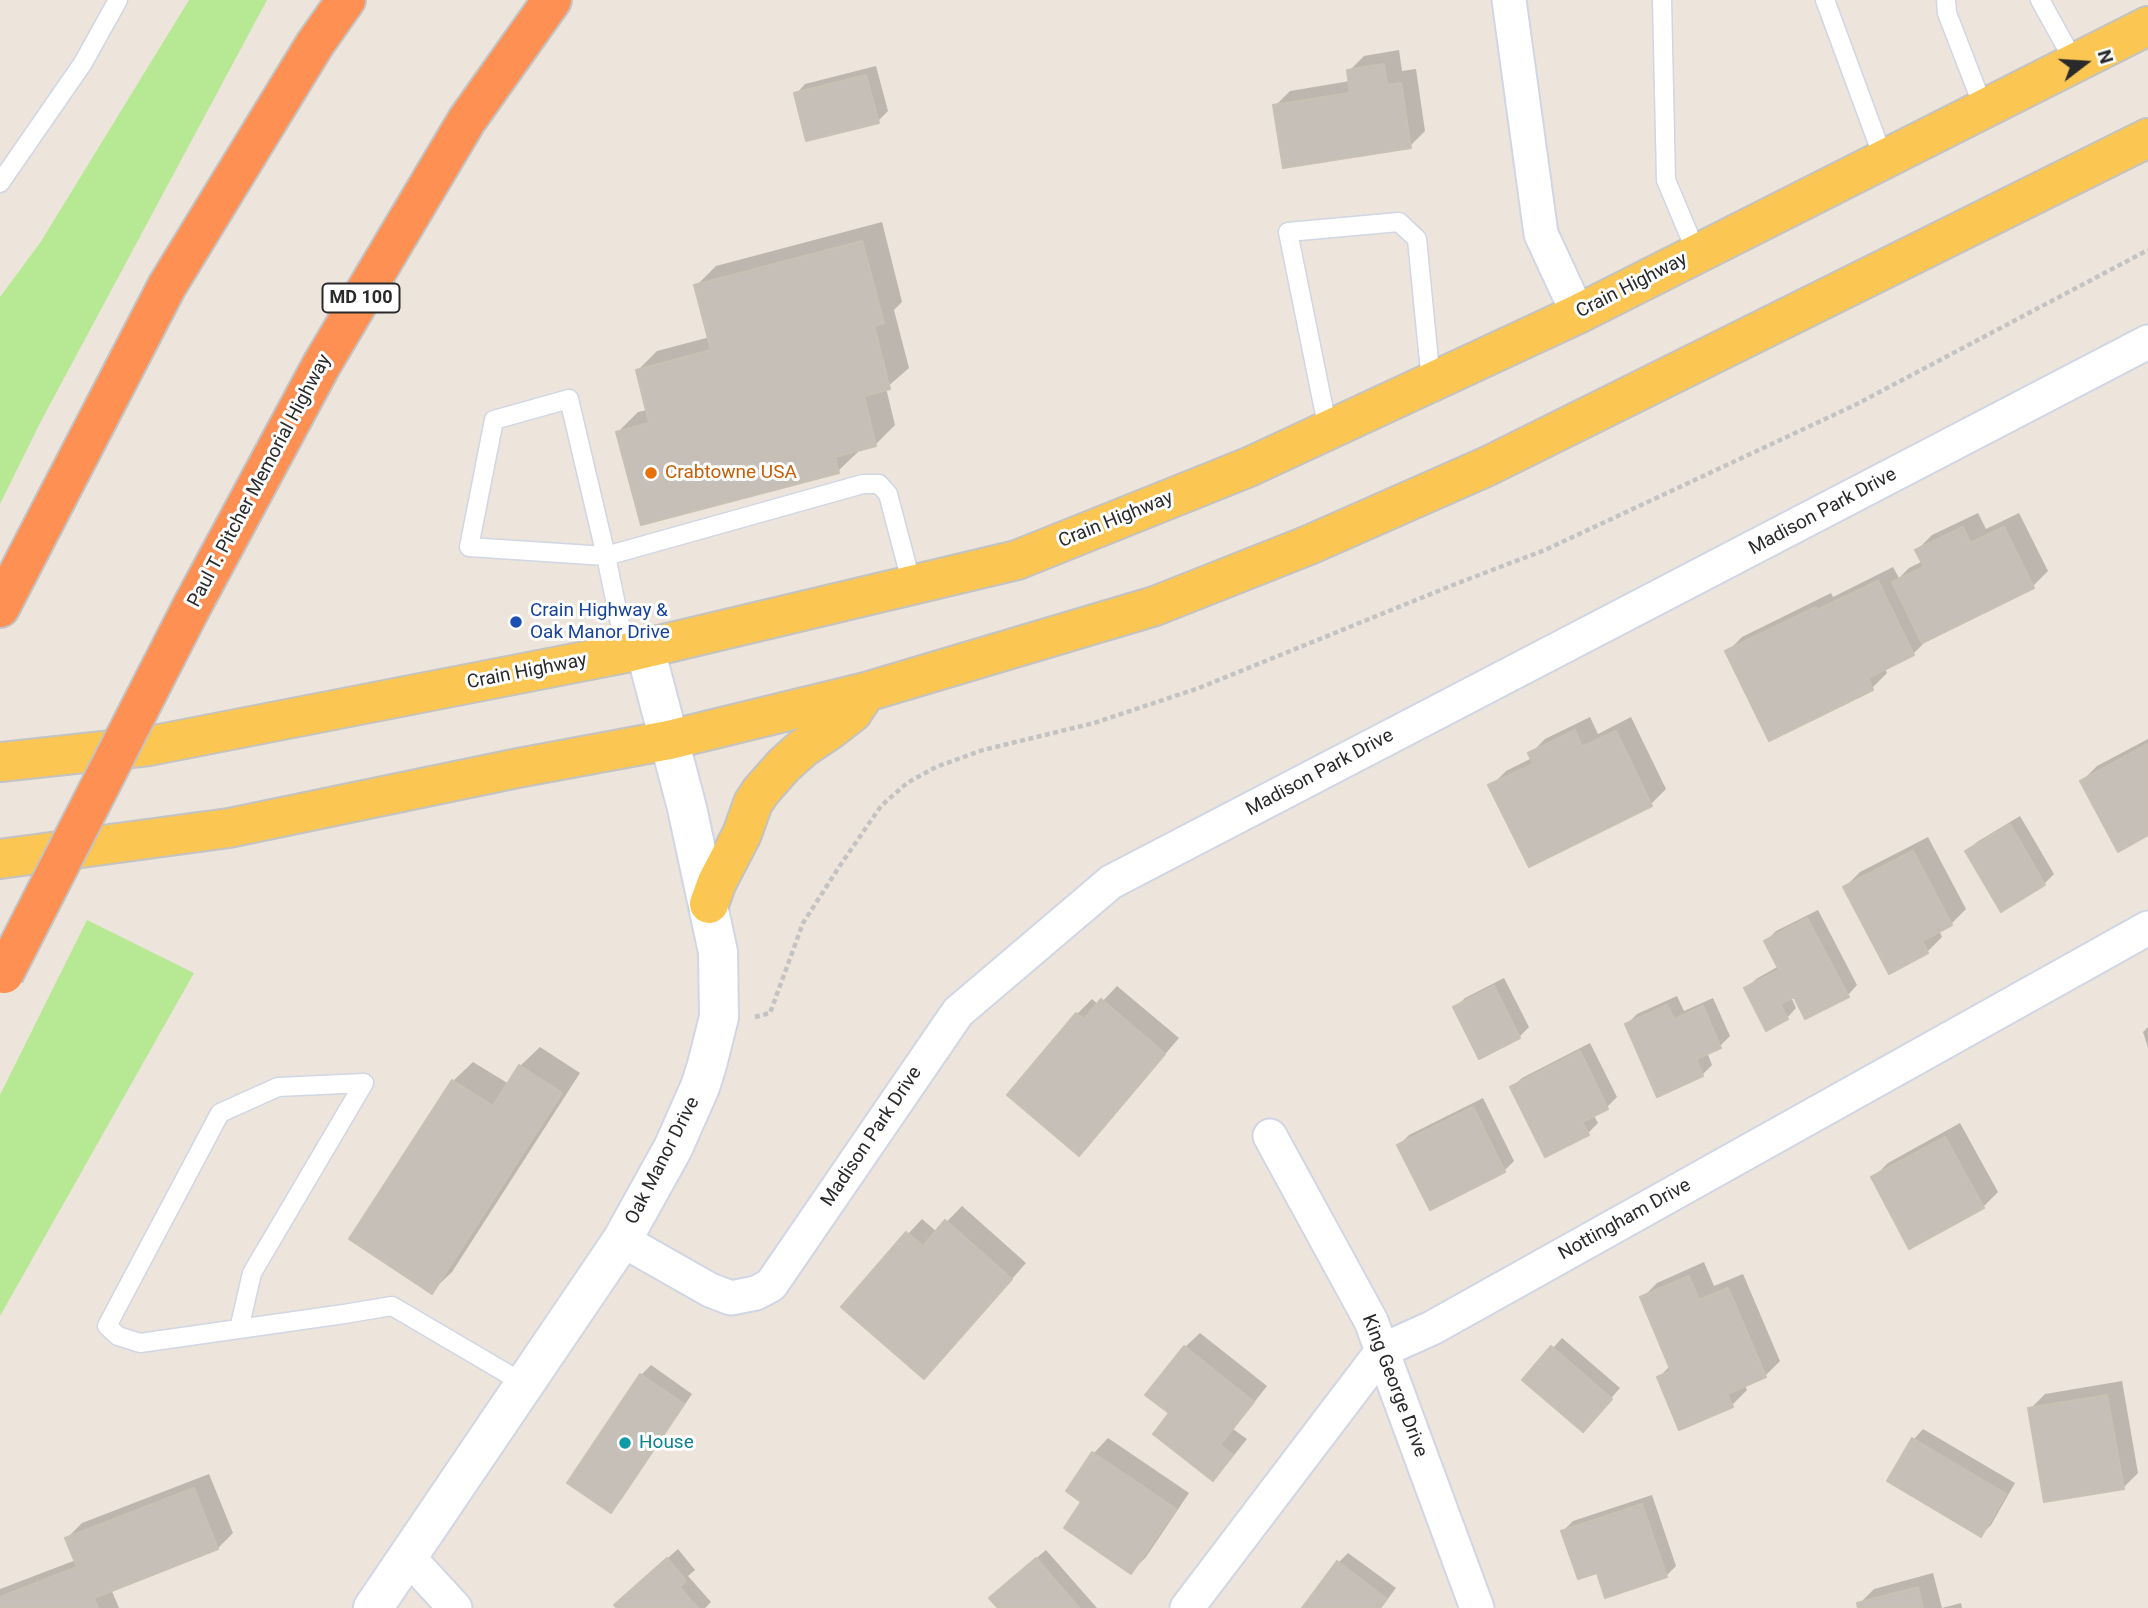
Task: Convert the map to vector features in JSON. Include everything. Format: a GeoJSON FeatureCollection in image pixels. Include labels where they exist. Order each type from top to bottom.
{"type":"FeatureCollection","features":[{"type":"Feature","properties":{"kind":"highway"},"geometry":{"type":"LineString","coordinates":[[0,607],[167,286],[315,44],[346,0]]}},
{"type":"Feature","properties":{"kind":"highway","name":"Paul T. Pitcher Memorial Highway"},"geometry":{"type":"LineString","coordinates":[[2,978],[191,608],[321,364],[467,120],[552,0]]}},
{"type":"Feature","properties":{"kind":"main road","name":"Crain Highway"},"geometry":{"type":"LineString","coordinates":[[0,762],[149,746],[636,651],[1017,560],[1250,467],[1578,314],[2148,26]]}},
{"type":"Feature","properties":{"kind":"main road"},"geometry":{"type":"LineString","coordinates":[[0,859],[229,828],[505,770],[669,740],[866,692],[1155,606],[1309,545],[1488,466],[2148,138]]}},
{"type":"Feature","properties":{"kind":"main road"},"geometry":{"type":"LineString","coordinates":[[709,904],[717,882],[742,834],[753,803],[761,791],[803,748],[852,713],[866,692]]}},
{"type":"Feature","properties":{"kind":"street"},"geometry":{"type":"LineString","coordinates":[[1509,0],[1541,234],[1578,314]]}},
{"type":"Feature","properties":{"kind":"street","name":"Madison Park Drive"},"geometry":{"type":"LineString","coordinates":[[622,1240],[710,1290],[730,1298],[755,1293],[771,1285],[958,1012],[1111,882],[2148,342]]}},
{"type":"Feature","properties":{"kind":"street","name":"Oak Manor Drive"},"geometry":{"type":"LineString","coordinates":[[373,1608],[622,1240],[673,1148],[700,1087],[719,1017],[718,952],[669,740],[636,651]]}},
{"type":"Feature","properties":{"kind":"street","name":"Nottingham Drive"},"geometry":{"type":"LineString","coordinates":[[1187,1608],[1383,1350],[1432,1328],[2148,928]]}},
{"type":"Feature","properties":{"kind":"street","name":"King George Drive"},"geometry":{"type":"LineString","coordinates":[[1270,1136],[1371,1321],[1477,1608]]}},
{"type":"Feature","properties":{"kind":"street"},"geometry":{"type":"LineString","coordinates":[[408,1558],[455,1608]]}},
{"type":"Feature","properties":{"kind":"lane"},"geometry":{"type":"LineString","coordinates":[[0,183],[83,63],[118,0]]}},
{"type":"Feature","properties":{"kind":"lane"},"geometry":{"type":"LineString","coordinates":[[1662,0],[1666,180],[1697,254]]}},
{"type":"Feature","properties":{"kind":"lane"},"geometry":{"type":"LineString","coordinates":[[1825,0],[1884,160]]}},
{"type":"Feature","properties":{"kind":"lane"},"geometry":{"type":"LineString","coordinates":[[1946,0],[1947,13],[1984,109]]}},
{"type":"Feature","properties":{"kind":"lane"},"geometry":{"type":"LineString","coordinates":[[2040,0],[2075,63]]}},
{"type":"Feature","properties":{"kind":"lane"},"geometry":{"type":"LineString","coordinates":[[1328,430],[1288,232],[1399,222],[1417,239],[1431,382]]}},
{"type":"Feature","properties":{"kind":"lane"},"geometry":{"type":"LineString","coordinates":[[636,651],[606,556],[569,399],[494,420],[469,547],[606,556],[863,484],[879,484],[888,494],[912,585]]}},
{"type":"Feature","properties":{"kind":"lane"},"geometry":{"type":"LineString","coordinates":[[239,1329],[252,1273],[364,1083],[278,1087],[220,1113],[107,1326],[118,1336],[140,1343],[239,1329],[392,1306],[525,1384]]}},
{"type":"Feature","properties":{"kind":"path"},"geometry":{"type":"LineString","coordinates":[[719,1017],[757,1017],[770,1013],[803,923],[839,867],[881,806],[907,783],[936,767],[983,751],[1094,723],[1199,688],[1545,550],[1855,405],[2148,250]]}},
{"type":"Feature","properties":{"kind":"green space"},"geometry":{"type":"Polygon","coordinates":[[[189,0],[267,0],[40,423],[0,504],[0,297],[40,243],[189,0]]]}},
{"type":"Feature","properties":{"kind":"green space"},"geometry":{"type":"Polygon","coordinates":[[[87,920],[194,973],[0,1316],[0,1095],[87,920]]]}},
{"type":"Feature","properties":{"kind":"building"},"geometry":{"type":"Polygon","coordinates":[[[1384,64],[1387,85],[1401,83],[1411,148],[1283,168],[1273,105],[1350,93],[1347,70],[1384,64]]]}},
{"type":"Feature","properties":{"kind":"building"},"geometry":{"type":"Polygon","coordinates":[[[866,75],[879,123],[806,141],[794,93],[866,75]]]}},
{"type":"Feature","properties":{"kind":"building"},"geometry":{"type":"Polygon","coordinates":[[[862,241],[884,323],[874,326],[890,389],[864,396],[876,446],[835,457],[839,473],[641,525],[616,432],[649,423],[636,370],[711,350],[694,285],[862,241]]]}},
{"type":"Feature","properties":{"kind":"building"},"geometry":{"type":"Polygon","coordinates":[[[1963,527],[1970,543],[2004,527],[2034,588],[1922,643],[1892,582],[1924,567],[1915,550],[1963,527]]]}},
{"type":"Feature","properties":{"kind":"building"},"geometry":{"type":"Polygon","coordinates":[[[1878,581],[1914,655],[1868,678],[1873,690],[1769,741],[1725,651],[1816,607],[1817,610],[1878,581]]]}},
{"type":"Feature","properties":{"kind":"building"},"geometry":{"type":"Polygon","coordinates":[[[1575,730],[1582,747],[1616,731],[1652,806],[1529,867],[1488,785],[1533,764],[1528,753],[1575,730]]]}},
{"type":"Feature","properties":{"kind":"building"},"geometry":{"type":"Polygon","coordinates":[[[2148,744],[2148,835],[2118,852],[2080,781],[2148,744]]]}},
{"type":"Feature","properties":{"kind":"building"},"geometry":{"type":"Polygon","coordinates":[[[2010,824],[2045,885],[2001,912],[1965,851],[2010,824]]]}},
{"type":"Feature","properties":{"kind":"building"},"geometry":{"type":"Polygon","coordinates":[[[1913,851],[1952,925],[1922,941],[1928,953],[1889,974],[1843,887],[1913,851]]]}},
{"type":"Feature","properties":{"kind":"building"},"geometry":{"type":"Polygon","coordinates":[[[1807,918],[1849,997],[1805,1019],[1794,997],[1780,1004],[1788,1019],[1766,1031],[1744,988],[1779,970],[1764,941],[1807,918]]]}},
{"type":"Feature","properties":{"kind":"building"},"geometry":{"type":"Polygon","coordinates":[[[1494,986],[1520,1038],[1479,1059],[1453,1007],[1494,986]]]}},
{"type":"Feature","properties":{"kind":"building"},"geometry":{"type":"Polygon","coordinates":[[[1101,999],[1165,1054],[1079,1156],[1007,1095],[1076,1013],[1084,1019],[1101,999]]]}},
{"type":"Feature","properties":{"kind":"building"},"geometry":{"type":"Polygon","coordinates":[[[1667,1005],[1674,1019],[1703,1006],[1721,1048],[1696,1059],[1703,1076],[1657,1097],[1625,1024],[1667,1005]]]}},
{"type":"Feature","properties":{"kind":"building"},"geometry":{"type":"Polygon","coordinates":[[[1580,1051],[1608,1109],[1582,1122],[1589,1135],[1545,1157],[1510,1087],[1580,1051]]]}},
{"type":"Feature","properties":{"kind":"building"},"geometry":{"type":"Polygon","coordinates":[[[519,1065],[562,1093],[432,1294],[349,1239],[452,1080],[493,1106],[519,1065]]]}},
{"type":"Feature","properties":{"kind":"building"},"geometry":{"type":"Polygon","coordinates":[[[1473,1107],[1505,1172],[1430,1210],[1397,1145],[1473,1107]]]}},
{"type":"Feature","properties":{"kind":"building"},"geometry":{"type":"Polygon","coordinates":[[[1945,1137],[1984,1208],[1909,1249],[1871,1177],[1945,1137]]]}},
{"type":"Feature","properties":{"kind":"building"},"geometry":{"type":"Polygon","coordinates":[[[945,1220],[1012,1279],[924,1379],[841,1307],[906,1232],[923,1246],[945,1220]]]}},
{"type":"Feature","properties":{"kind":"building"},"geometry":{"type":"Polygon","coordinates":[[[1689,1276],[1699,1300],[1728,1288],[1766,1377],[1727,1394],[1733,1407],[1679,1430],[1657,1377],[1671,1371],[1640,1297],[1689,1276]]]}},
{"type":"Feature","properties":{"kind":"building"},"geometry":{"type":"Polygon","coordinates":[[[1184,1346],[1254,1402],[1220,1445],[1233,1455],[1213,1481],[1153,1434],[1169,1413],[1145,1395],[1184,1346]]]}},
{"type":"Feature","properties":{"kind":"building"},"geometry":{"type":"Polygon","coordinates":[[[1551,1346],[1612,1399],[1583,1432],[1522,1380],[1551,1346]]]}},
{"type":"Feature","properties":{"kind":"building","name":"House"},"geometry":{"type":"Polygon","coordinates":[[[640,1374],[684,1404],[611,1513],[567,1483],[640,1374]]]}},
{"type":"Feature","properties":{"kind":"building"},"geometry":{"type":"Polygon","coordinates":[[[2107,1395],[2124,1489],[2044,1502],[2028,1408],[2107,1395]]]}},
{"type":"Feature","properties":{"kind":"building"},"geometry":{"type":"Polygon","coordinates":[[[1912,1438],[2006,1494],[1981,1537],[1887,1481],[1912,1438]]]}},
{"type":"Feature","properties":{"kind":"building"},"geometry":{"type":"Polygon","coordinates":[[[1092,1452],[1176,1509],[1131,1574],[1064,1528],[1081,1502],[1066,1491],[1092,1452]]]}},
{"type":"Feature","properties":{"kind":"building"},"geometry":{"type":"Polygon","coordinates":[[[194,1488],[218,1549],[94,1598],[98,1608],[0,1608],[0,1597],[77,1567],[65,1538],[194,1488]]]}},
{"type":"Feature","properties":{"kind":"building"},"geometry":{"type":"Polygon","coordinates":[[[1642,1504],[1667,1577],[1605,1598],[1597,1573],[1578,1579],[1561,1531],[1642,1504]]]}},
{"type":"Feature","properties":{"kind":"building"},"geometry":{"type":"Polygon","coordinates":[[[667,1558],[686,1581],[679,1587],[698,1608],[617,1608],[614,1605],[667,1558]]]}},
{"type":"Feature","properties":{"kind":"building"},"geometry":{"type":"Polygon","coordinates":[[[1036,1558],[1079,1608],[998,1608],[989,1598],[1036,1558]]]}},
{"type":"Feature","properties":{"kind":"building"},"geometry":{"type":"Polygon","coordinates":[[[1337,1561],[1387,1599],[1380,1608],[1302,1608],[1337,1561]]]}},
{"type":"Feature","properties":{"kind":"building"},"geometry":{"type":"Polygon","coordinates":[[[1918,1587],[1923,1608],[1858,1608],[1857,1603],[1918,1587]]]}},
{"type":"Feature","properties":{"kind":"place","name":"Crabtowne USA"},"geometry":{"type":"Point","coordinates":[651,473]}},
{"type":"Feature","properties":{"kind":"place","name":"Crain Highway & Oak Manor Drive"},"geometry":{"type":"Point","coordinates":[516,622]}},
{"type":"Feature","properties":{"kind":"place","name":"House"},"geometry":{"type":"Point","coordinates":[625,1443]}}]}
